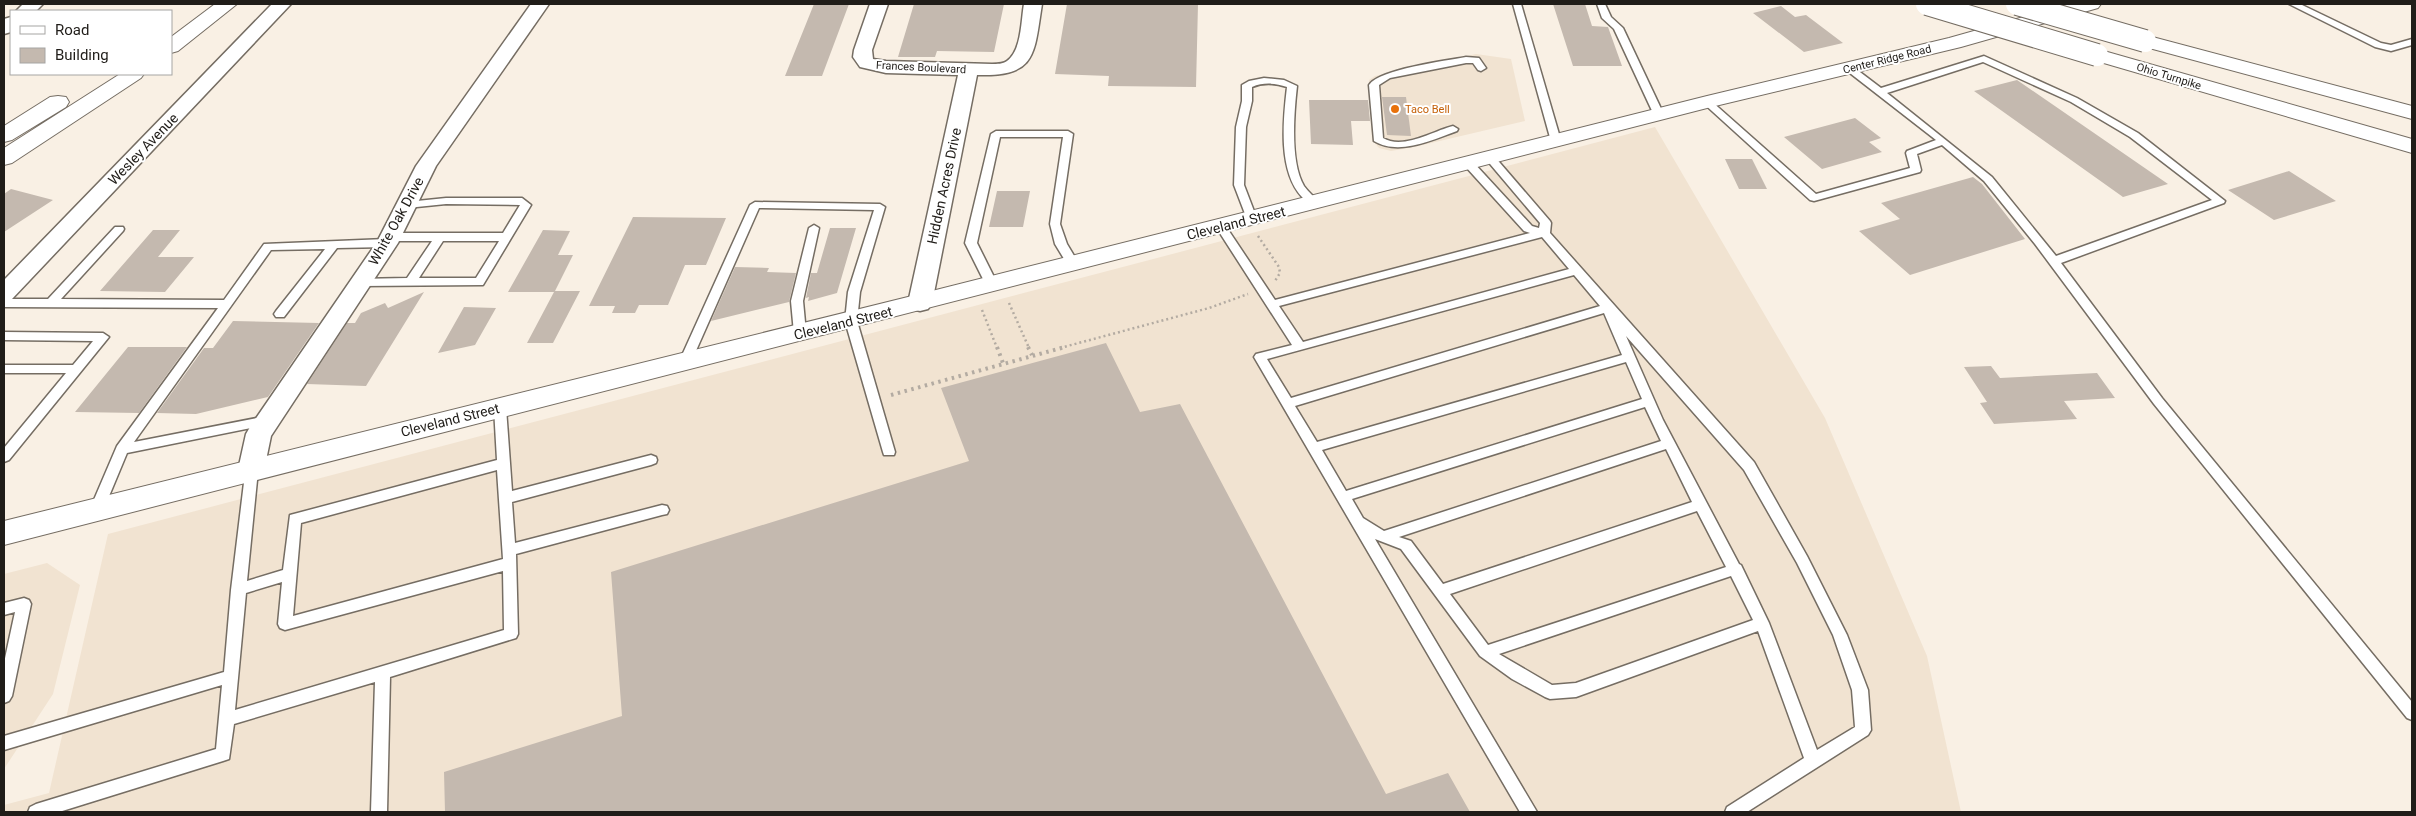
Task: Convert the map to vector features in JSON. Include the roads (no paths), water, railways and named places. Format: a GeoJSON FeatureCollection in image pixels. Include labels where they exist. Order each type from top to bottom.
{"type":"FeatureCollection","features":[{"type":"Feature","properties":{"kind":"main road"},"geometry":{"type":"LineString","coordinates":[[172,46],[227,4]]}},
{"type":"Feature","properties":{"kind":"main road","name":"Ohio Turnpike"},"geometry":{"type":"LineString","coordinates":[[1926,4],[2412,146]]}},
{"type":"Feature","properties":{"kind":"main road","name":"Ohio Turnpike"},"geometry":{"type":"LineString","coordinates":[[2017,4],[2412,114]]}},
{"type":"Feature","properties":{"kind":"main road","name":"Center Ridge Road"},"geometry":{"type":"LineString","coordinates":[[1682,109],[1954,42],[2091,4]]}},
{"type":"Feature","properties":{"kind":"main road"},"geometry":{"type":"LineString","coordinates":[[172,23],[191,8]]}},
{"type":"Feature","properties":{"kind":"main road"},"geometry":{"type":"LineString","coordinates":[[4,135],[102,75]]}},
{"type":"Feature","properties":{"kind":"main road"},"geometry":{"type":"LineString","coordinates":[[4,158],[132,75]]}},
{"type":"Feature","properties":{"kind":"main road","name":"Cleveland Street"},"geometry":{"type":"LineString","coordinates":[[4,534],[251,470],[920,303],[1001,294],[1073,264],[1222,227],[1255,228],[1314,203],[1682,109]]}},
{"type":"Feature","properties":{"kind":"street","name":"Wesley Avenue"},"geometry":{"type":"LineString","coordinates":[[4,294],[282,4]]}},
{"type":"Feature","properties":{"kind":"street","name":"White Oak Drive"},"geometry":{"type":"LineString","coordinates":[[251,470],[258,434],[388,240],[426,166],[540,4]]}},
{"type":"Feature","properties":{"kind":"street","name":"Frances Boulevard"},"geometry":{"type":"LineString","coordinates":[[879,4],[863,50],[864,61],[886,67],[968,69],[1009,68],[1021,58],[1033,4]]}},
{"type":"Feature","properties":{"kind":"street","name":"Hidden Acres Drive"},"geometry":{"type":"LineString","coordinates":[[920,303],[968,69]]}},
{"type":"Feature","properties":{"kind":"lane"},"geometry":{"type":"LineString","coordinates":[[1517,4],[1556,141]]}},
{"type":"Feature","properties":{"kind":"lane"},"geometry":{"type":"LineString","coordinates":[[1601,4],[1607,18],[1618,28],[1625,41],[1659,115]]}},
{"type":"Feature","properties":{"kind":"lane"},"geometry":{"type":"LineString","coordinates":[[2293,4],[2378,45],[2391,48],[2412,42]]}},
{"type":"Feature","properties":{"kind":"lane"},"geometry":{"type":"LineString","coordinates":[[1880,92],[1984,59],[2074,100],[2134,135],[2220,200],[2054,261]]}},
{"type":"Feature","properties":{"kind":"lane"},"geometry":{"type":"LineString","coordinates":[[1453,129],[1405,144],[1384,144],[1378,139],[1374,85],[1387,76],[1466,60],[1476,60],[1482,68]]}},
{"type":"Feature","properties":{"kind":"lane"},"geometry":{"type":"LineString","coordinates":[[1849,68],[1943,141],[1988,179],[2054,261],[2158,401],[2412,713]]}},
{"type":"Feature","properties":{"kind":"lane"},"geometry":{"type":"LineString","coordinates":[[1255,228],[1239,185],[1241,127],[1247,101],[1247,85],[1257,81],[1275,80],[1292,86],[1290,103],[1297,183],[1314,203]]}},
{"type":"Feature","properties":{"kind":"lane"},"geometry":{"type":"LineString","coordinates":[[1708,102],[1814,198],[1916,170],[1911,153],[1943,141]]}},
{"type":"Feature","properties":{"kind":"lane"},"geometry":{"type":"LineString","coordinates":[[1001,294],[971,243],[996,134],[1068,134],[1055,224],[1061,244],[1073,264]]}},
{"type":"Feature","properties":{"kind":"lane"},"geometry":{"type":"LineString","coordinates":[[1479,161],[1528,229],[1544,233],[1749,466],[1802,560],[1840,635],[1860,690],[1863,730],[1733,812]]}},
{"type":"Feature","properties":{"kind":"lane"},"geometry":{"type":"LineString","coordinates":[[1479,161],[1546,223],[1544,233]]}},
{"type":"Feature","properties":{"kind":"lane"},"geometry":{"type":"LineString","coordinates":[[360,282],[479,282],[526,206],[522,201],[446,201],[407,205]]}},
{"type":"Feature","properties":{"kind":"lane"},"geometry":{"type":"LineString","coordinates":[[686,362],[755,205],[880,207],[854,292],[851,321],[889,452]]}},
{"type":"Feature","properties":{"kind":"lane"},"geometry":{"type":"LineString","coordinates":[[1222,227],[1274,304],[1300,347]]}},
{"type":"Feature","properties":{"kind":"lane"},"geometry":{"type":"LineString","coordinates":[[800,333],[797,301],[814,228]]}},
{"type":"Feature","properties":{"kind":"lane"},"geometry":{"type":"LineString","coordinates":[[50,304],[119,229]]}},
{"type":"Feature","properties":{"kind":"lane"},"geometry":{"type":"LineString","coordinates":[[1274,304],[1544,233]]}},
{"type":"Feature","properties":{"kind":"lane"},"geometry":{"type":"LineString","coordinates":[[97,509],[122,449],[268,247],[333,246],[440,237],[508,237]]}},
{"type":"Feature","properties":{"kind":"lane"},"geometry":{"type":"LineString","coordinates":[[410,283],[440,237]]}},
{"type":"Feature","properties":{"kind":"lane"},"geometry":{"type":"LineString","coordinates":[[280,314],[333,246]]}},
{"type":"Feature","properties":{"kind":"lane"},"geometry":{"type":"LineString","coordinates":[[1529,812],[1286,404],[1260,357],[1576,271]]}},
{"type":"Feature","properties":{"kind":"lane"},"geometry":{"type":"LineString","coordinates":[[4,303],[225,304]]}},
{"type":"Feature","properties":{"kind":"lane"},"geometry":{"type":"LineString","coordinates":[[1608,308],[1669,443],[1762,622],[1813,761]]}},
{"type":"Feature","properties":{"kind":"lane"},"geometry":{"type":"LineString","coordinates":[[1286,404],[1608,308]]}},
{"type":"Feature","properties":{"kind":"lane"},"geometry":{"type":"LineString","coordinates":[[4,336],[103,337],[4,457]]}},
{"type":"Feature","properties":{"kind":"lane"},"geometry":{"type":"LineString","coordinates":[[1313,448],[1629,356]]}},
{"type":"Feature","properties":{"kind":"lane"},"geometry":{"type":"LineString","coordinates":[[4,370],[76,370]]}},
{"type":"Feature","properties":{"kind":"lane"},"geometry":{"type":"LineString","coordinates":[[1343,497],[1649,401]]}},
{"type":"Feature","properties":{"kind":"lane"},"geometry":{"type":"LineString","coordinates":[[225,720],[511,634],[509,556],[500,408]]}},
{"type":"Feature","properties":{"kind":"lane"},"geometry":{"type":"LineString","coordinates":[[122,449],[267,421]]}},
{"type":"Feature","properties":{"kind":"lane"},"geometry":{"type":"LineString","coordinates":[[1383,537],[1669,443]]}},
{"type":"Feature","properties":{"kind":"lane"},"geometry":{"type":"LineString","coordinates":[[506,498],[651,460]]}},
{"type":"Feature","properties":{"kind":"lane"},"geometry":{"type":"LineString","coordinates":[[504,463],[295,519],[285,624],[662,510]]}},
{"type":"Feature","properties":{"kind":"lane"},"geometry":{"type":"LineString","coordinates":[[36,812],[222,754],[251,470]]}},
{"type":"Feature","properties":{"kind":"lane"},"geometry":{"type":"LineString","coordinates":[[1440,591],[1701,504]]}},
{"type":"Feature","properties":{"kind":"lane"},"geometry":{"type":"LineString","coordinates":[[1358,522],[1383,537],[1406,545],[1485,652],[1517,674],[1550,692],[1576,690],[1762,622]]}},
{"type":"Feature","properties":{"kind":"lane"},"geometry":{"type":"LineString","coordinates":[[1485,652],[1736,569]]}},
{"type":"Feature","properties":{"kind":"lane"},"geometry":{"type":"LineString","coordinates":[[238,590],[290,574]]}},
{"type":"Feature","properties":{"kind":"lane"},"geometry":{"type":"LineString","coordinates":[[4,609],[24,604],[4,696]]}},
{"type":"Feature","properties":{"kind":"lane"},"geometry":{"type":"LineString","coordinates":[[378,812],[383,673]]}},
{"type":"Feature","properties":{"kind":"lane"},"geometry":{"type":"LineString","coordinates":[[4,743],[229,677]]}},
{"type":"Feature","properties":{"kind":"place","name":"Taco Bell"},"geometry":{"type":"Point","coordinates":[1395,109]}}]}
